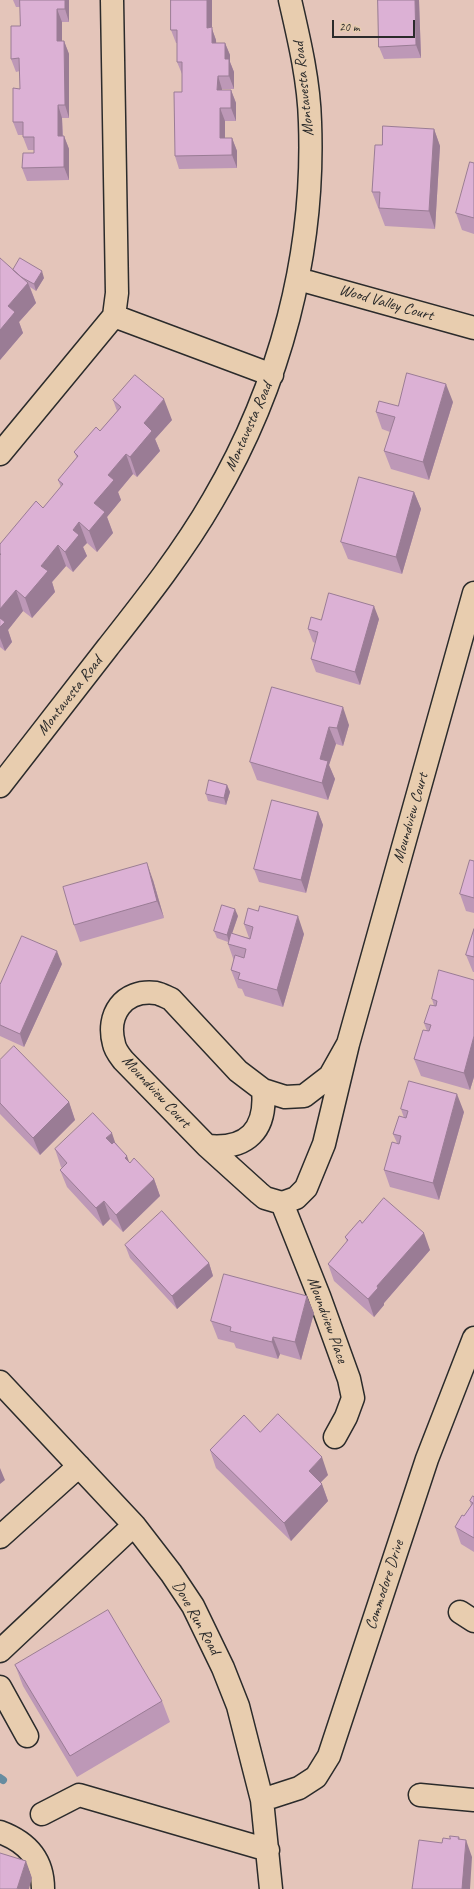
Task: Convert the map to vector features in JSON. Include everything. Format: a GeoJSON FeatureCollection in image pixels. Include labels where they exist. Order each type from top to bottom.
{"type":"FeatureCollection","features":[{"type":"Feature","properties":{"kind":"street"},"geometry":{"type":"LineString","coordinates":[[0,454],[114,316],[117,293],[112,0]]}},
{"type":"Feature","properties":{"kind":"street","name":"Montavesta Road"},"geometry":{"type":"LineString","coordinates":[[0,786],[145,600],[192,534],[234,464],[272,375],[285,333],[298,279],[307,214],[310,120],[304,73],[290,0]]}},
{"type":"Feature","properties":{"kind":"street","name":"Wood Valley Court"},"geometry":{"type":"LineString","coordinates":[[298,279],[474,328]]}},
{"type":"Feature","properties":{"kind":"street"},"geometry":{"type":"LineString","coordinates":[[114,316],[272,375]]}},
{"type":"Feature","properties":{"kind":"street","name":"Moundview Court"},"geometry":{"type":"LineString","coordinates":[[348,1044],[330,1076],[304,1096],[285,1097],[263,1090],[238,1071],[171,999],[156,993],[133,995],[120,1004],[112,1021],[114,1046],[123,1060],[207,1146],[265,1198],[282,1203],[296,1198],[306,1188],[324,1144],[348,1044],[474,593]]}},
{"type":"Feature","properties":{"kind":"street"},"geometry":{"type":"LineString","coordinates":[[207,1146],[223,1148],[238,1144],[252,1134],[261,1122],[265,1106],[263,1090]]}},
{"type":"Feature","properties":{"kind":"street","name":"Moundview Place"},"geometry":{"type":"LineString","coordinates":[[282,1203],[319,1296],[349,1380],[353,1398],[346,1417],[335,1436]]}},
{"type":"Feature","properties":{"kind":"street","name":"Commodore Drive"},"geometry":{"type":"LineString","coordinates":[[262,1800],[299,1788],[316,1777],[328,1756],[427,1459],[474,1338]]}},
{"type":"Feature","properties":{"kind":"street","name":"Dove Run Road"},"geometry":{"type":"LineString","coordinates":[[0,1382],[134,1525],[171,1573],[193,1606],[223,1668],[238,1706],[262,1800],[271,1889]]}},
{"type":"Feature","properties":{"kind":"street"},"geometry":{"type":"LineString","coordinates":[[0,1537],[79,1466]]}},
{"type":"Feature","properties":{"kind":"street"},"geometry":{"type":"LineString","coordinates":[[0,1651],[134,1525]]}},
{"type":"Feature","properties":{"kind":"street"},"geometry":{"type":"LineString","coordinates":[[0,1687],[27,1736]]}},
{"type":"Feature","properties":{"kind":"street"},"geometry":{"type":"LineString","coordinates":[[420,1795],[474,1800]]}},
{"type":"Feature","properties":{"kind":"street"},"geometry":{"type":"LineString","coordinates":[[42,1814],[79,1796],[268,1850]]}},
{"type":"Feature","properties":{"kind":"street"},"geometry":{"type":"LineString","coordinates":[[0,1832],[14,1836],[29,1848],[39,1865],[43,1879],[43,1889]]}},
{"type":"Feature","properties":{"kind":"building"},"geometry":{"type":"Polygon","coordinates":[[[20,0],[65,0],[65,9],[57,9],[57,41],[64,41],[65,105],[58,105],[58,136],[64,136],[64,167],[22,168],[23,153],[34,153],[34,137],[23,137],[23,122],[13,122],[13,88],[20,89],[19,58],[11,59],[11,26],[20,26],[20,0]]]}},
{"type":"Feature","properties":{"kind":"building"},"geometry":{"type":"Polygon","coordinates":[[[171,0],[207,0],[207,28],[212,27],[212,43],[225,43],[225,59],[229,59],[229,76],[218,76],[217,90],[231,90],[231,108],[220,108],[220,138],[232,138],[232,155],[175,156],[174,92],[182,92],[182,62],[177,62],[177,30],[171,30],[171,0]]]}},
{"type":"Feature","properties":{"kind":"building"},"geometry":{"type":"Polygon","coordinates":[[[378,0],[415,0],[416,45],[379,47],[378,0]]]}},
{"type":"Feature","properties":{"kind":"building"},"geometry":{"type":"Polygon","coordinates":[[[383,126],[434,129],[429,211],[379,208],[380,192],[372,192],[375,145],[382,145],[383,126]]]}},
{"type":"Feature","properties":{"kind":"building"},"geometry":{"type":"Polygon","coordinates":[[[470,162],[474,163],[474,218],[456,213],[470,162]]]}},
{"type":"Feature","properties":{"kind":"building"},"geometry":{"type":"Polygon","coordinates":[[[0,258],[28,283],[8,306],[15,312],[0,330],[0,258]]]}},
{"type":"Feature","properties":{"kind":"building"},"geometry":{"type":"Polygon","coordinates":[[[20,258],[42,271],[34,284],[21,277],[13,270],[20,258]]]}},
{"type":"Feature","properties":{"kind":"building"},"geometry":{"type":"Polygon","coordinates":[[[407,373],[446,384],[423,462],[384,451],[395,417],[376,412],[379,401],[398,406],[407,373]]]}},
{"type":"Feature","properties":{"kind":"building"},"geometry":{"type":"Polygon","coordinates":[[[135,375],[164,399],[144,423],[152,431],[130,457],[126,454],[108,475],[114,480],[94,503],[105,512],[89,531],[79,522],[73,530],[79,535],[65,552],[58,545],[41,566],[48,571],[25,598],[16,590],[0,609],[0,544],[36,501],[43,508],[63,484],[58,480],[78,456],[74,452],[96,427],[100,431],[121,407],[113,400],[135,375]]]}},
{"type":"Feature","properties":{"kind":"building"},"geometry":{"type":"Polygon","coordinates":[[[359,477],[414,492],[396,557],[341,542],[359,477]]]}},
{"type":"Feature","properties":{"kind":"building"},"geometry":{"type":"Polygon","coordinates":[[[329,593],[374,606],[355,672],[311,659],[318,632],[308,629],[311,617],[321,620],[329,593]]]}},
{"type":"Feature","properties":{"kind":"building"},"geometry":{"type":"Polygon","coordinates":[[[0,618],[5,622],[0,627],[0,618]]]}},
{"type":"Feature","properties":{"kind":"building"},"geometry":{"type":"Polygon","coordinates":[[[272,687],[343,707],[337,728],[329,727],[320,759],[328,761],[322,783],[250,762],[272,687]]]}},
{"type":"Feature","properties":{"kind":"building"},"geometry":{"type":"Polygon","coordinates":[[[209,780],[227,785],[224,798],[206,794],[209,780]]]}},
{"type":"Feature","properties":{"kind":"building"},"geometry":{"type":"Polygon","coordinates":[[[272,800],[318,812],[301,880],[254,869],[272,800]]]}},
{"type":"Feature","properties":{"kind":"building"},"geometry":{"type":"Polygon","coordinates":[[[470,860],[474,861],[474,898],[460,894],[470,860]]]}},
{"type":"Feature","properties":{"kind":"building"},"geometry":{"type":"Polygon","coordinates":[[[147,863],[157,901],[74,925],[63,887],[147,863]]]}},
{"type":"Feature","properties":{"kind":"building"},"geometry":{"type":"Polygon","coordinates":[[[222,905],[235,909],[227,935],[214,931],[222,905]]]}},
{"type":"Feature","properties":{"kind":"building"},"geometry":{"type":"Polygon","coordinates":[[[260,906],[298,916],[277,990],[238,979],[240,973],[231,970],[235,955],[244,958],[246,949],[228,944],[231,933],[250,939],[253,927],[244,924],[248,908],[258,911],[260,906]]]}},
{"type":"Feature","properties":{"kind":"building"},"geometry":{"type":"Polygon","coordinates":[[[474,929],[474,957],[466,955],[474,929]]]}},
{"type":"Feature","properties":{"kind":"building"},"geometry":{"type":"Polygon","coordinates":[[[22,936],[57,951],[20,1034],[0,1025],[0,985],[22,936]]]}},
{"type":"Feature","properties":{"kind":"building"},"geometry":{"type":"Polygon","coordinates":[[[439,970],[474,980],[474,1036],[464,1073],[414,1059],[423,1030],[429,1031],[431,1025],[424,1023],[430,1005],[436,1006],[437,1001],[432,999],[439,970]]]}},
{"type":"Feature","properties":{"kind":"building"},"geometry":{"type":"Polygon","coordinates":[[[14,1046],[69,1102],[33,1138],[0,1103],[0,1060],[14,1046]]]}},
{"type":"Feature","properties":{"kind":"building"},"geometry":{"type":"Polygon","coordinates":[[[409,1081],[457,1094],[433,1183],[384,1170],[392,1142],[399,1144],[401,1136],[393,1134],[399,1116],[406,1118],[408,1111],[401,1109],[409,1081]]]}},
{"type":"Feature","properties":{"kind":"building"},"geometry":{"type":"Polygon","coordinates":[[[93,1113],[112,1133],[106,1138],[112,1144],[114,1142],[127,1156],[125,1158],[130,1163],[134,1158],[154,1179],[116,1215],[104,1201],[96,1208],[60,1170],[67,1163],[55,1149],[93,1113]]]}},
{"type":"Feature","properties":{"kind":"building"},"geometry":{"type":"Polygon","coordinates":[[[384,1198],[424,1233],[377,1286],[378,1288],[368,1299],[328,1264],[348,1240],[345,1237],[360,1220],[362,1223],[384,1198]]]}},
{"type":"Feature","properties":{"kind":"building"},"geometry":{"type":"Polygon","coordinates":[[[162,1211],[209,1263],[172,1296],[125,1245],[162,1211]]]}},
{"type":"Feature","properties":{"kind":"building"},"geometry":{"type":"Polygon","coordinates":[[[224,1274],[307,1296],[295,1342],[273,1337],[272,1342],[230,1331],[231,1327],[211,1321],[224,1274]]]}},
{"type":"Feature","properties":{"kind":"building"},"geometry":{"type":"Polygon","coordinates":[[[278,1414],[322,1457],[309,1471],[322,1484],[284,1523],[210,1450],[244,1415],[260,1432],[278,1414]]]}},
{"type":"Feature","properties":{"kind":"building"},"geometry":{"type":"Polygon","coordinates":[[[473,1496],[474,1538],[455,1527],[462,1515],[464,1516],[473,1503],[470,1501],[473,1496]]]}},
{"type":"Feature","properties":{"kind":"building"},"geometry":{"type":"Polygon","coordinates":[[[108,1610],[162,1701],[70,1756],[15,1665],[108,1610]]]}},
{"type":"Feature","properties":{"kind":"building"},"geometry":{"type":"Polygon","coordinates":[[[450,1836],[459,1837],[458,1839],[466,1840],[462,1889],[412,1889],[419,1840],[442,1843],[443,1838],[450,1839],[450,1836]]]}},
{"type":"Feature","properties":{"kind":"building"},"geometry":{"type":"Polygon","coordinates":[[[0,1853],[26,1861],[17,1889],[0,1889],[0,1853]]]}}]}
